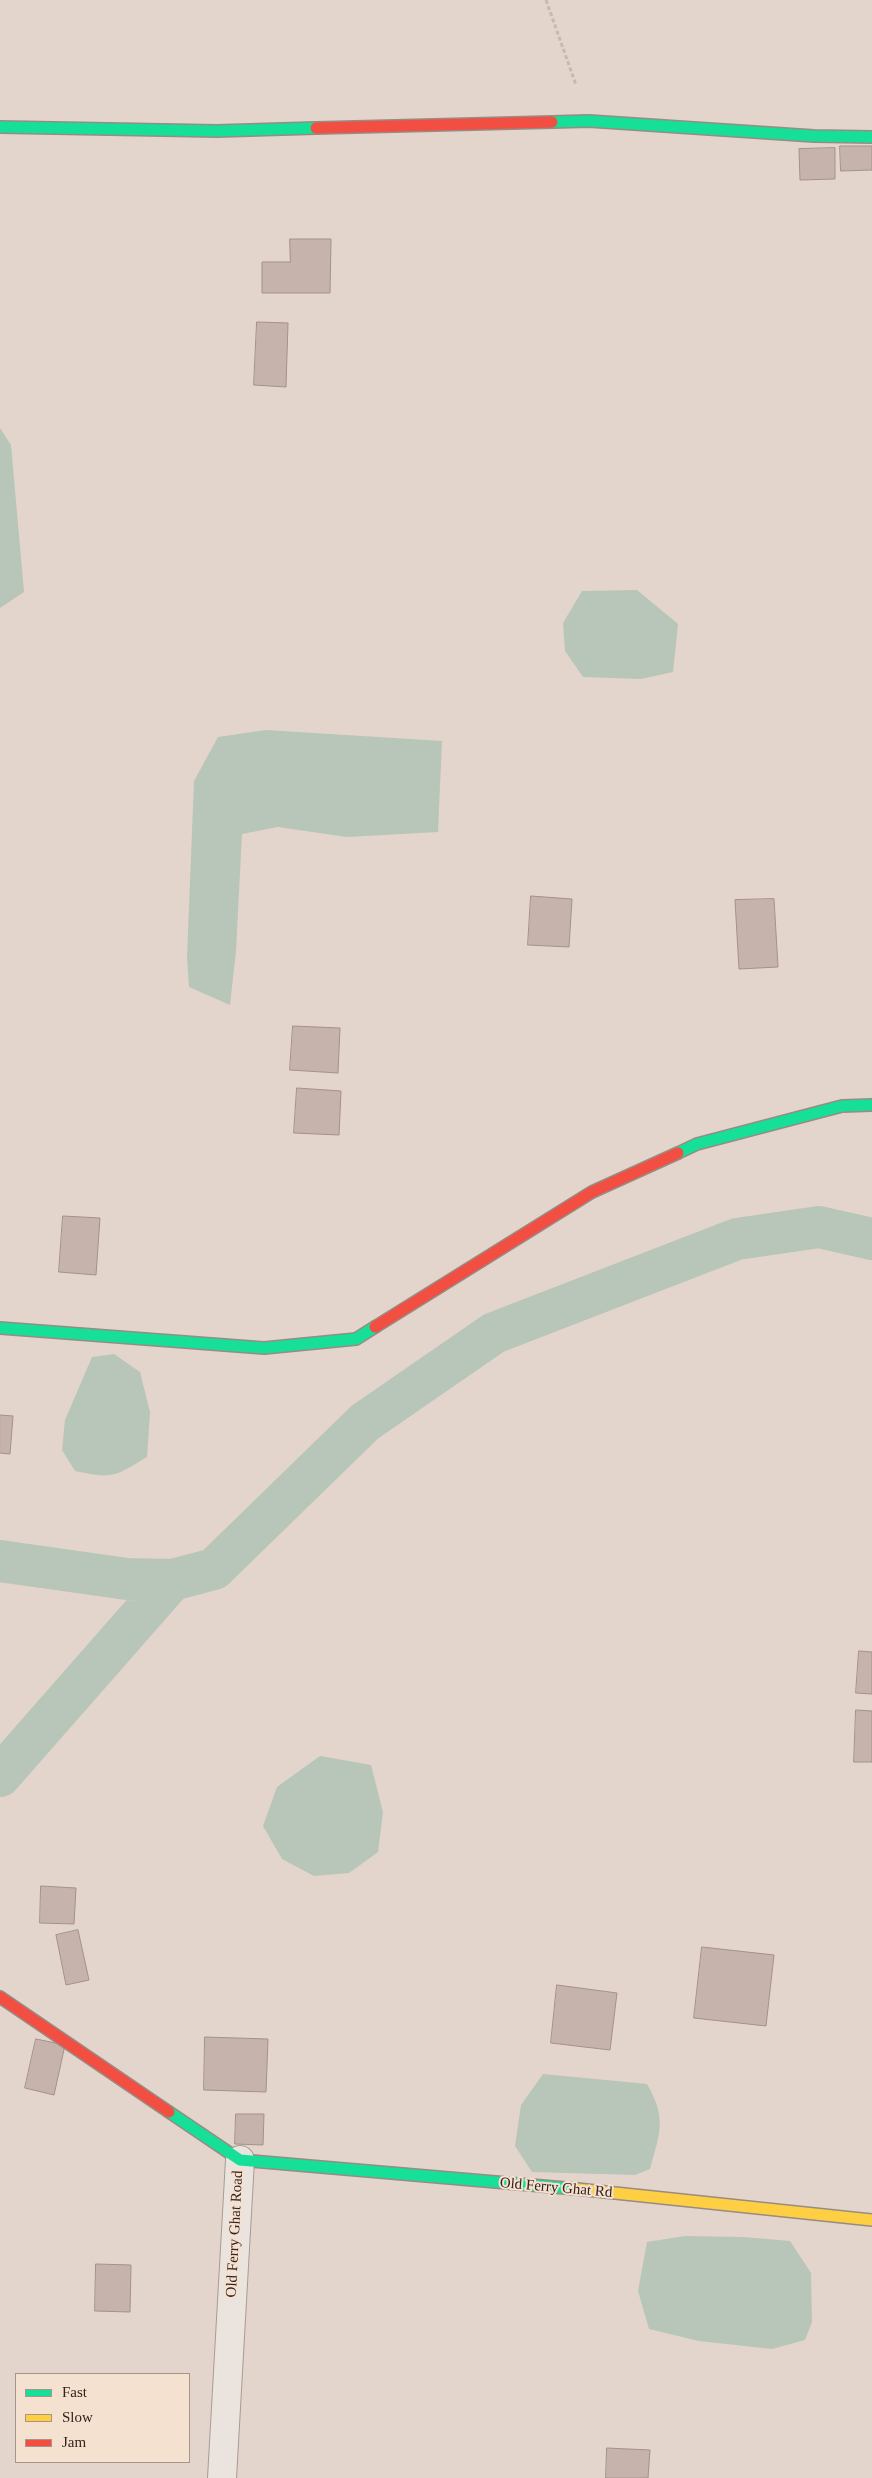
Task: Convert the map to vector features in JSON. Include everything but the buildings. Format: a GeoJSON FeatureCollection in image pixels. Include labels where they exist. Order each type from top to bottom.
{"type":"FeatureCollection","features":[{"type":"Feature","properties":{"kind":"street"},"geometry":{"type":"LineString","coordinates":[[0,127],[217,131],[589,121],[814,136],[872,137]]}},
{"type":"Feature","properties":{"kind":"street"},"geometry":{"type":"LineString","coordinates":[[0,1328],[264,1348],[356,1339],[592,1192],[697,1144],[842,1106],[872,1105]]}},
{"type":"Feature","properties":{"kind":"street","name":"Old Ferry Ghat Road"},"geometry":{"type":"LineString","coordinates":[[0,1997],[240,2160],[222,2478]]}},
{"type":"Feature","properties":{"kind":"street","name":"Old Ferry Ghat Rd"},"geometry":{"type":"LineString","coordinates":[[240,2160],[653,2196],[872,2220]]}},
{"type":"Feature","properties":{"kind":"path"},"geometry":{"type":"LineString","coordinates":[[546,0],[589,121]]}},
{"type":"Feature","properties":{"kind":"shaded area"},"geometry":{"type":"Polygon","coordinates":[[[0,428],[11,445],[24,592],[0,608],[0,428]]]}},
{"type":"Feature","properties":{"kind":"shaded area"},"geometry":{"type":"Polygon","coordinates":[[[637,590],[678,624],[673,672],[641,679],[583,677],[565,651],[563,623],[582,591],[637,590]]]}},
{"type":"Feature","properties":{"kind":"shaded area"},"geometry":{"type":"Polygon","coordinates":[[[266,730],[442,741],[438,832],[347,837],[278,827],[242,834],[236,951],[230,1005],[189,987],[187,957],[194,781],[218,737],[266,730]]]}},
{"type":"Feature","properties":{"kind":"shaded area"},"geometry":{"type":"Polygon","coordinates":[[[114,1354],[140,1372],[150,1412],[147,1457],[127,1469],[113,1474],[98,1475],[75,1471],[62,1450],[65,1420],[92,1357],[114,1354]]]}},
{"type":"Feature","properties":{"kind":"shaded area"},"geometry":{"type":"Polygon","coordinates":[[[320,1756],[371,1765],[383,1812],[378,1852],[349,1873],[314,1876],[282,1859],[263,1826],[277,1787],[320,1756]]]}},
{"type":"Feature","properties":{"kind":"shaded area"},"geometry":{"type":"Polygon","coordinates":[[[543,2074],[647,2084],[657,2107],[660,2126],[650,2169],[635,2175],[532,2172],[515,2146],[521,2105],[543,2074]]]}},
{"type":"Feature","properties":{"kind":"shaded area"},"geometry":{"type":"Polygon","coordinates":[[[685,2236],[743,2237],[790,2241],[811,2273],[812,2322],[805,2340],[772,2349],[699,2341],[649,2329],[638,2291],[647,2242],[685,2236]]]}},
{"type":"Feature","properties":{"kind":"waterway"},"geometry":{"type":"LineString","coordinates":[[0,1561],[127,1579],[172,1580],[214,1569],[365,1422],[494,1333],[737,1239],[819,1227],[872,1239]]}},
{"type":"Feature","properties":{"kind":"waterway"},"geometry":{"type":"LineString","coordinates":[[0,1776],[172,1580]]}},
{"type":"Feature","properties":{"kind":"traffic: fast"},"geometry":{"type":"LineString","coordinates":[[552,122],[589,121],[814,136],[872,137]]}},
{"type":"Feature","properties":{"kind":"traffic: fast"},"geometry":{"type":"LineString","coordinates":[[0,127],[217,131],[316,128]]}},
{"type":"Feature","properties":{"kind":"traffic: fast"},"geometry":{"type":"LineString","coordinates":[[678,1153],[697,1144],[842,1106],[872,1105]]}},
{"type":"Feature","properties":{"kind":"traffic: fast"},"geometry":{"type":"LineString","coordinates":[[0,1328],[264,1348],[356,1339],[375,1327]]}},
{"type":"Feature","properties":{"kind":"traffic: fast"},"geometry":{"type":"LineString","coordinates":[[169,2112],[240,2160],[577,2189]]}},
{"type":"Feature","properties":{"kind":"traffic: slow"},"geometry":{"type":"LineString","coordinates":[[577,2189],[872,2220]]}},
{"type":"Feature","properties":{"kind":"traffic: jam"},"geometry":{"type":"LineString","coordinates":[[316,128],[552,122]]}},
{"type":"Feature","properties":{"kind":"traffic: jam"},"geometry":{"type":"LineString","coordinates":[[375,1327],[592,1192],[678,1153]]}},
{"type":"Feature","properties":{"kind":"traffic: jam"},"geometry":{"type":"LineString","coordinates":[[0,1997],[169,2112]]}}]}
